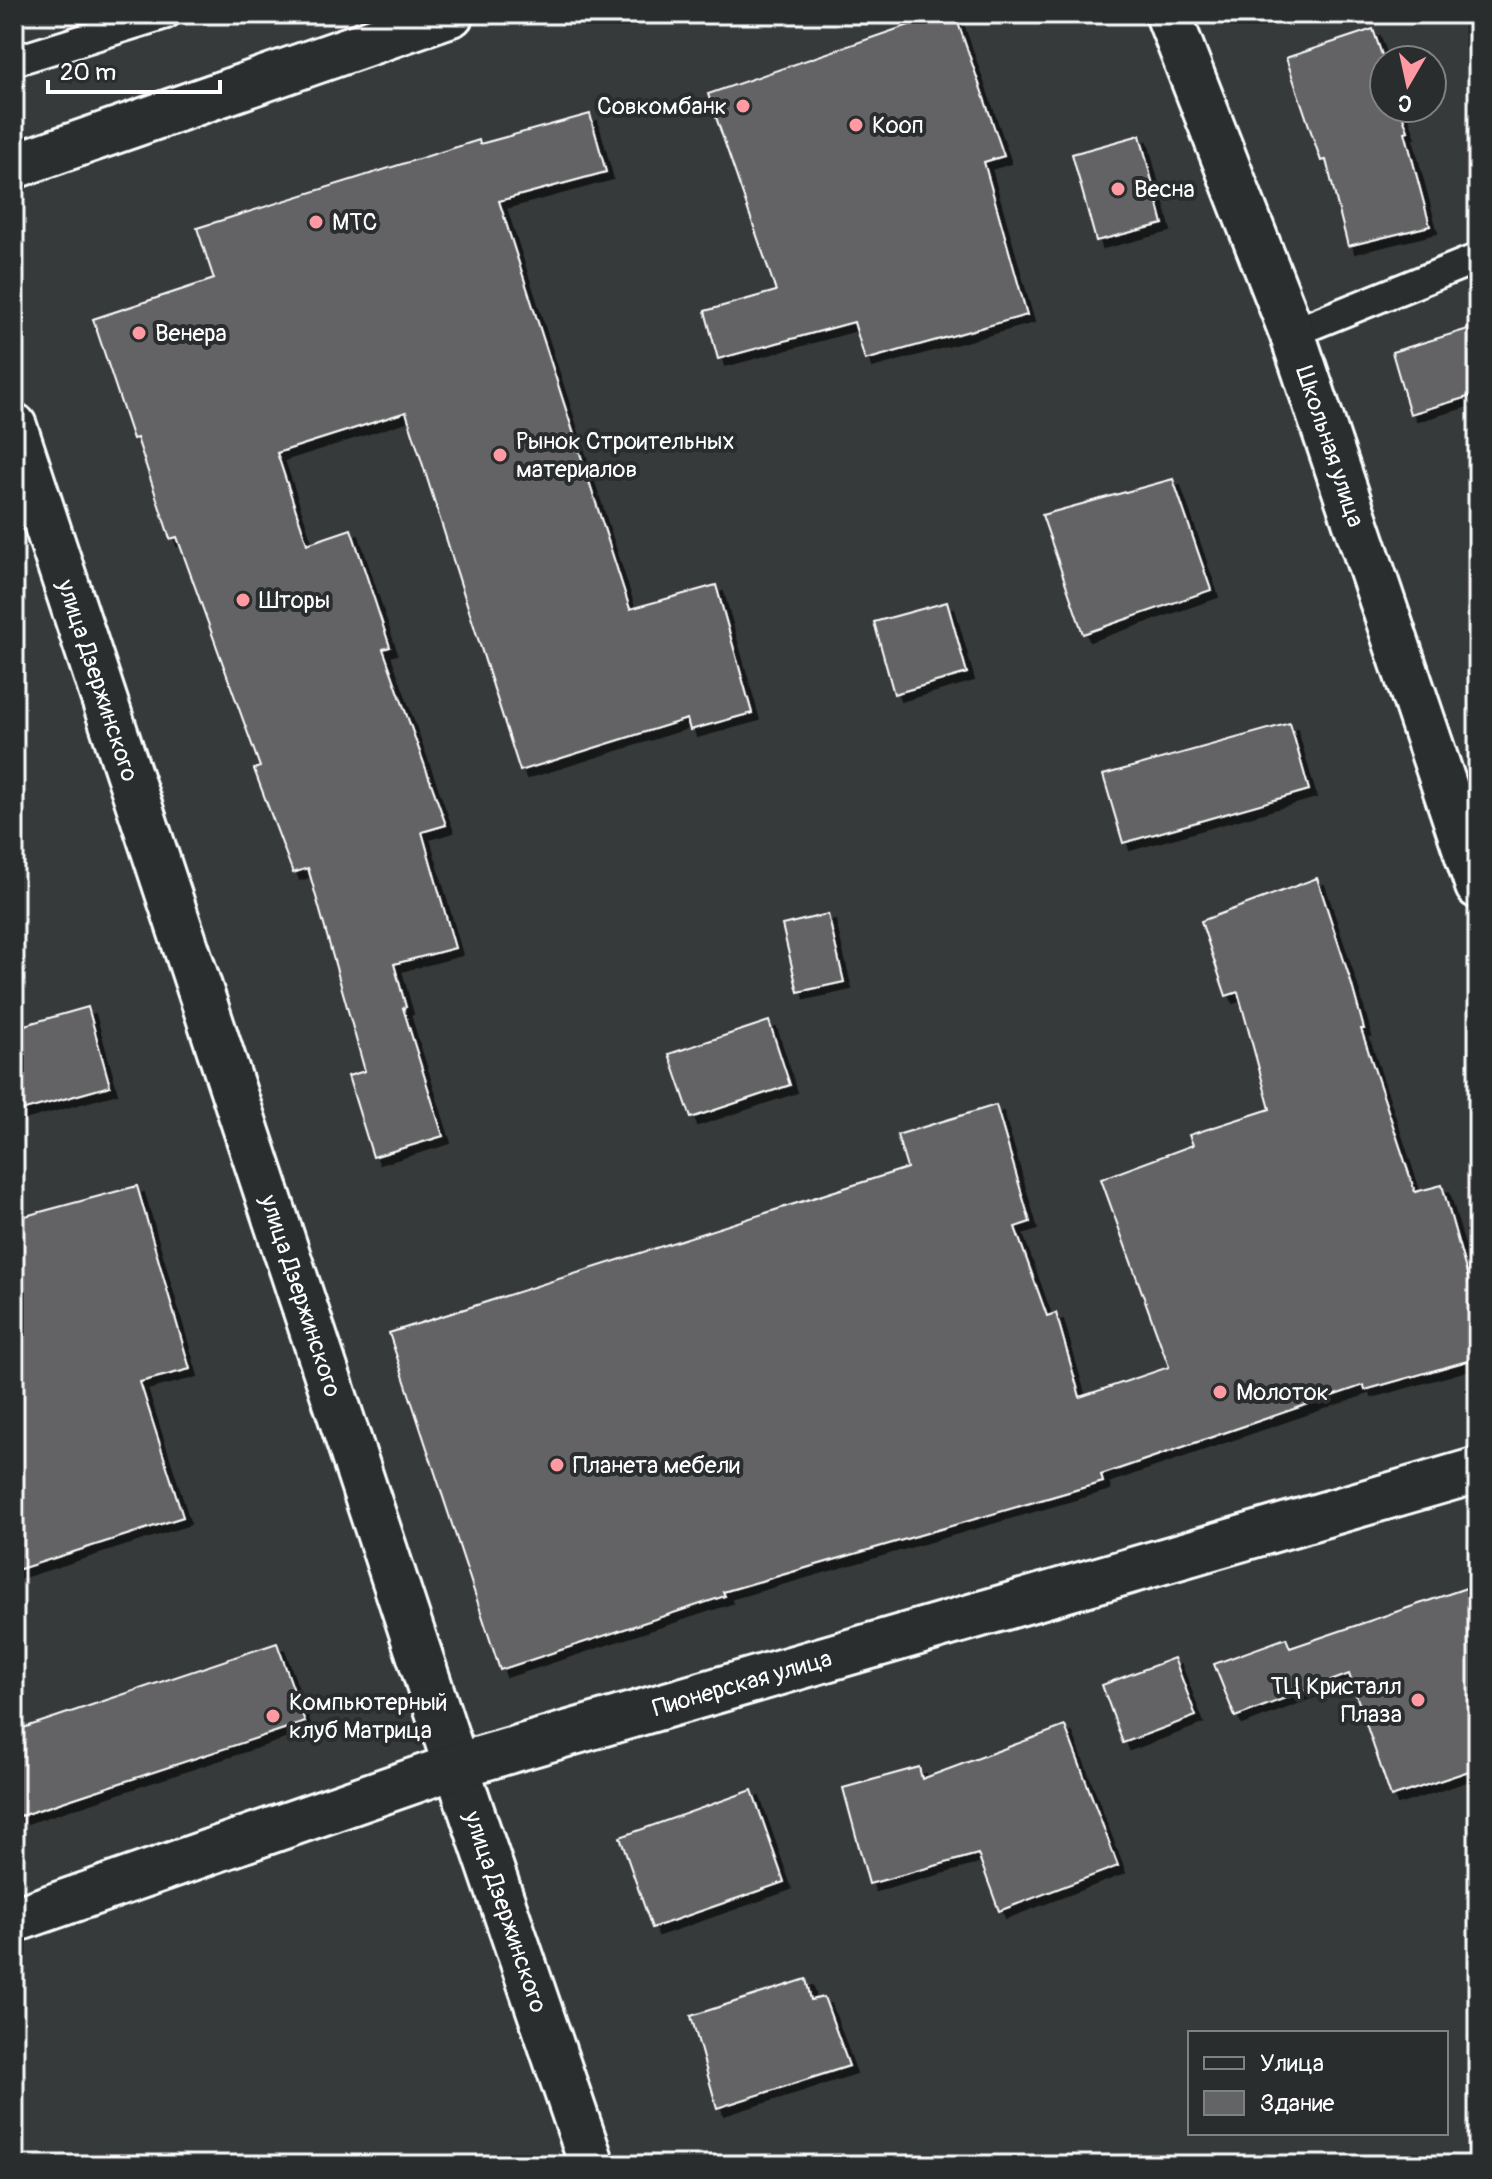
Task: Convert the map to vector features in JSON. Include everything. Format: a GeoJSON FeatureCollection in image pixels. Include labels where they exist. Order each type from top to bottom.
{"type":"FeatureCollection","features":[{"type":"Feature","properties":{"kind":"street"},"geometry":{"type":"LineString","coordinates":[[14,166],[451,14]]}},
{"type":"Feature","properties":{"kind":"street","name":"Школьная улица"},"geometry":{"type":"LineString","coordinates":[[1168,14],[1292,333],[1478,886]]}},
{"type":"Feature","properties":{"kind":"street","name":"улица Дзержинского"},"geometry":{"type":"LineString","coordinates":[[14,426],[456,1766],[592,2165]]}},
{"type":"Feature","properties":{"kind":"street","name":"Пионерская улица"},"geometry":{"type":"LineString","coordinates":[[14,1920],[456,1766],[1478,1470]]}},
{"type":"Feature","properties":{"kind":"lane"},"geometry":{"type":"LineString","coordinates":[[14,61],[166,14]]}},
{"type":"Feature","properties":{"kind":"lane"},"geometry":{"type":"LineString","coordinates":[[1292,333],[1478,258]]}},
{"type":"Feature","properties":{"kind":"building"},"geometry":{"type":"Polygon","coordinates":[[[941,14],[955,14],[1004,156],[984,162],[1027,315],[865,360],[854,322],[718,359],[705,311],[776,291],[708,94],[941,14]]]}},
{"type":"Feature","properties":{"kind":"building"},"geometry":{"type":"Polygon","coordinates":[[[1373,29],[1378,44],[1368,44],[1368,124],[1406,124],[1408,131],[1405,132],[1430,226],[1348,246],[1326,160],[1321,161],[1286,58],[1373,29]]]}},
{"type":"Feature","properties":{"kind":"building"},"geometry":{"type":"Polygon","coordinates":[[[590,114],[606,172],[499,201],[630,609],[716,585],[752,713],[690,730],[687,719],[520,771],[406,412],[277,453],[307,544],[351,529],[390,647],[383,649],[446,825],[422,832],[455,948],[394,964],[406,1007],[403,1008],[443,1136],[373,1157],[348,1076],[365,1071],[308,868],[293,873],[254,769],[260,767],[177,537],[170,539],[93,319],[214,279],[197,228],[479,140],[480,144],[590,114]]]}},
{"type":"Feature","properties":{"kind":"building","name":"Весна"},"geometry":{"type":"Polygon","coordinates":[[[1140,135],[1163,224],[1096,241],[1072,154],[1140,135]]]}},
{"type":"Feature","properties":{"kind":"building"},"geometry":{"type":"Polygon","coordinates":[[[1478,326],[1478,394],[1410,414],[1392,352],[1478,326]]]}},
{"type":"Feature","properties":{"kind":"building"},"geometry":{"type":"Polygon","coordinates":[[[1173,479],[1211,590],[1083,634],[1042,515],[1173,479]]]}},
{"type":"Feature","properties":{"kind":"building"},"geometry":{"type":"Polygon","coordinates":[[[947,602],[967,673],[894,694],[874,622],[947,602]]]}},
{"type":"Feature","properties":{"kind":"building"},"geometry":{"type":"Polygon","coordinates":[[[1290,723],[1309,790],[1123,843],[1103,775],[1290,723]]]}},
{"type":"Feature","properties":{"kind":"building"},"geometry":{"type":"Polygon","coordinates":[[[1317,878],[1351,982],[1364,1029],[1361,1029],[1415,1192],[1442,1185],[1478,1313],[1478,1358],[1365,1390],[1364,1385],[1101,1475],[1103,1482],[723,1592],[725,1596],[500,1670],[389,1333],[907,1168],[897,1135],[996,1105],[1030,1222],[1015,1227],[1047,1316],[1056,1313],[1080,1397],[1169,1367],[1101,1179],[1193,1145],[1189,1135],[1270,1109],[1238,992],[1226,996],[1201,921],[1317,878]]]}},
{"type":"Feature","properties":{"kind":"building"},"geometry":{"type":"Polygon","coordinates":[[[828,914],[844,982],[798,992],[782,925],[828,914]]]}},
{"type":"Feature","properties":{"kind":"building"},"geometry":{"type":"Polygon","coordinates":[[[88,1007],[110,1086],[14,1113],[14,1028],[88,1007]]]}},
{"type":"Feature","properties":{"kind":"building"},"geometry":{"type":"Polygon","coordinates":[[[769,1021],[790,1085],[691,1118],[669,1054],[769,1021]]]}},
{"type":"Feature","properties":{"kind":"building"},"geometry":{"type":"Polygon","coordinates":[[[137,1186],[190,1369],[140,1382],[183,1517],[14,1571],[14,1219],[137,1186]]]}},
{"type":"Feature","properties":{"kind":"building","name":"ТЦ Кристалл Плаза"},"geometry":{"type":"Polygon","coordinates":[[[1478,1584],[1478,1768],[1391,1797],[1349,1674],[1235,1717],[1214,1664],[1286,1638],[1290,1648],[1478,1584]]]}},
{"type":"Feature","properties":{"kind":"building"},"geometry":{"type":"Polygon","coordinates":[[[277,1643],[305,1722],[14,1818],[14,1731],[277,1643]]]}},
{"type":"Feature","properties":{"kind":"building"},"geometry":{"type":"Polygon","coordinates":[[[1174,1658],[1196,1716],[1123,1743],[1102,1685],[1174,1658]]]}},
{"type":"Feature","properties":{"kind":"building"},"geometry":{"type":"Polygon","coordinates":[[[1065,1726],[1118,1866],[999,1911],[978,1854],[869,1884],[843,1788],[919,1767],[922,1779],[1065,1726]]]}},
{"type":"Feature","properties":{"kind":"building"},"geometry":{"type":"Polygon","coordinates":[[[752,1790],[784,1882],[652,1928],[620,1837],[752,1790]]]}},
{"type":"Feature","properties":{"kind":"building"},"geometry":{"type":"Polygon","coordinates":[[[806,1979],[811,2000],[824,1997],[849,2066],[717,2108],[691,2016],[806,1979]]]}},
{"type":"Feature","properties":{"kind":"place","name":"Совкомбанк"},"geometry":{"type":"Point","coordinates":[743,106]}},
{"type":"Feature","properties":{"kind":"place","name":"Кооп"},"geometry":{"type":"Point","coordinates":[856,125]}},
{"type":"Feature","properties":{"kind":"place","name":"Весна"},"geometry":{"type":"Point","coordinates":[1118,189]}},
{"type":"Feature","properties":{"kind":"place","name":"МТС"},"geometry":{"type":"Point","coordinates":[316,222]}},
{"type":"Feature","properties":{"kind":"place","name":"Венера"},"geometry":{"type":"Point","coordinates":[139,333]}},
{"type":"Feature","properties":{"kind":"place","name":"Рынок Строительных материалов"},"geometry":{"type":"Point","coordinates":[500,455]}},
{"type":"Feature","properties":{"kind":"place","name":"Шторы"},"geometry":{"type":"Point","coordinates":[243,600]}},
{"type":"Feature","properties":{"kind":"place","name":"Молоток"},"geometry":{"type":"Point","coordinates":[1220,1392]}},
{"type":"Feature","properties":{"kind":"place","name":"Планета мебели"},"geometry":{"type":"Point","coordinates":[557,1465]}},
{"type":"Feature","properties":{"kind":"place","name":"ТЦ Кристалл Плаза"},"geometry":{"type":"Point","coordinates":[1418,1700]}},
{"type":"Feature","properties":{"kind":"place","name":"Компьютерный клуб Матрица"},"geometry":{"type":"Point","coordinates":[273,1716]}}]}
